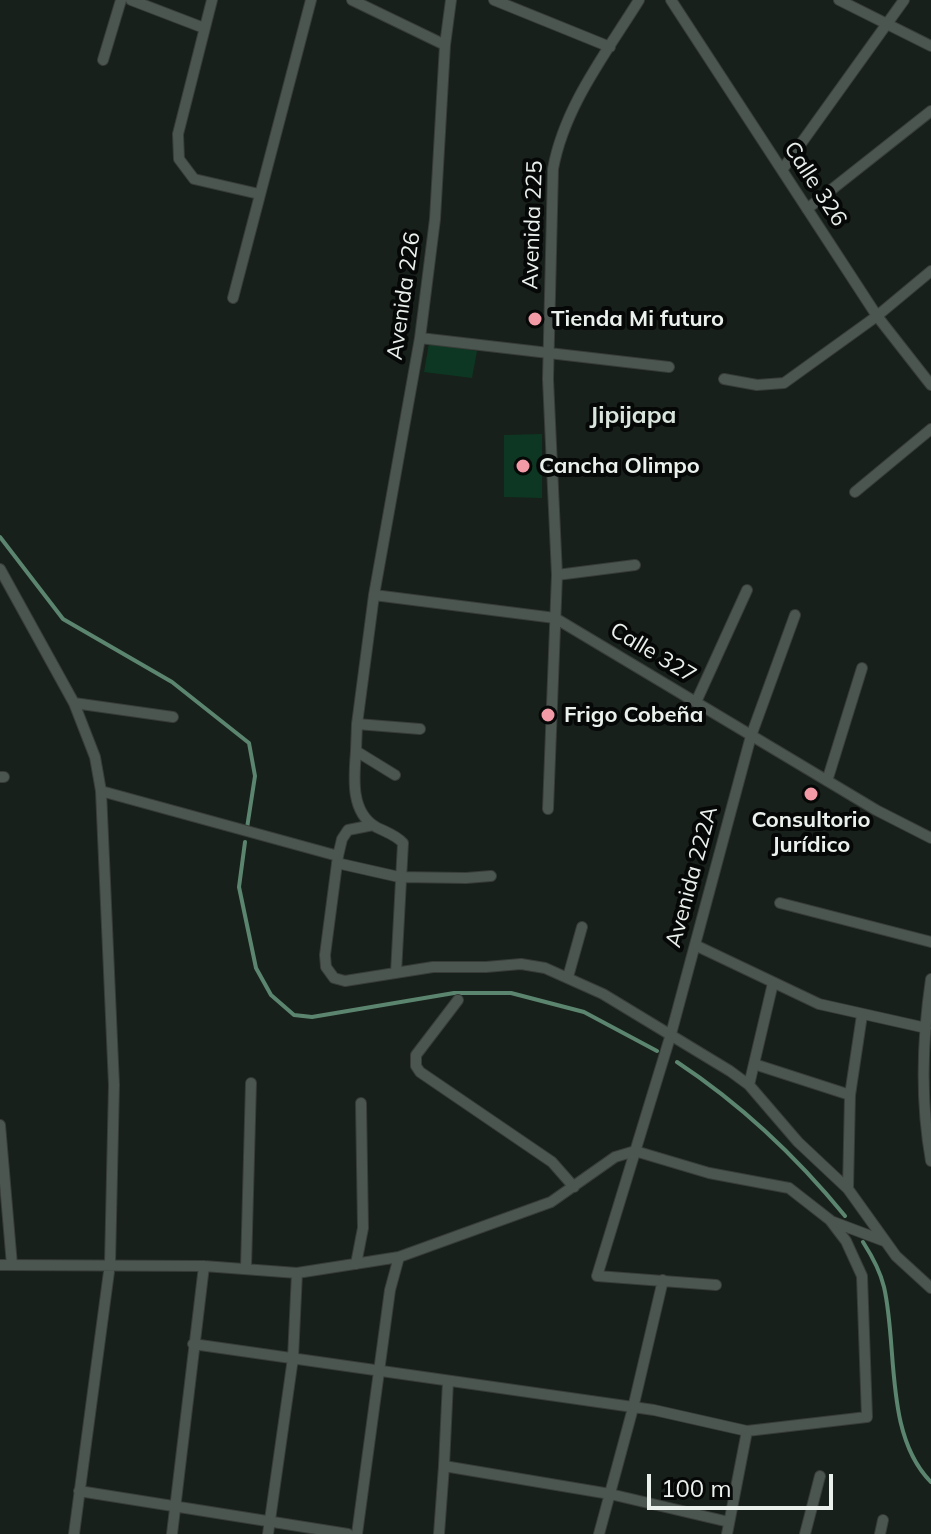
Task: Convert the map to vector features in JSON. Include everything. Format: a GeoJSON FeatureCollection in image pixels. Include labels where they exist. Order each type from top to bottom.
{"type":"FeatureCollection","features":[{"type":"Feature","properties":{"kind":"street"},"geometry":{"type":"LineString","coordinates":[[103,60],[121,0]]}},
{"type":"Feature","properties":{"kind":"street"},"geometry":{"type":"LineString","coordinates":[[131,0],[204,28]]}},
{"type":"Feature","properties":{"kind":"street"},"geometry":{"type":"LineString","coordinates":[[212,0],[178,134],[179,159],[194,179],[259,194]]}},
{"type":"Feature","properties":{"kind":"street"},"geometry":{"type":"LineString","coordinates":[[233,298],[311,0]]}},
{"type":"Feature","properties":{"kind":"street"},"geometry":{"type":"LineString","coordinates":[[352,0],[445,45]]}},
{"type":"Feature","properties":{"kind":"street","name":"Avenida 226"},"geometry":{"type":"LineString","coordinates":[[373,825],[360,808],[356,795],[357,724],[374,595],[420,338],[435,219],[445,45],[451,0]]}},
{"type":"Feature","properties":{"kind":"street"},"geometry":{"type":"LineString","coordinates":[[494,0],[610,47]]}},
{"type":"Feature","properties":{"kind":"street","name":"Avenida 225"},"geometry":{"type":"LineString","coordinates":[[548,809],[557,575],[548,355],[553,169],[558,142],[584,89],[639,0]]}},
{"type":"Feature","properties":{"kind":"street","name":"Calle 326"},"geometry":{"type":"LineString","coordinates":[[671,0],[877,316],[931,385]]}},
{"type":"Feature","properties":{"kind":"street"},"geometry":{"type":"LineString","coordinates":[[839,0],[931,46]]}},
{"type":"Feature","properties":{"kind":"street"},"geometry":{"type":"LineString","coordinates":[[782,170],[904,0]]}},
{"type":"Feature","properties":{"kind":"street"},"geometry":{"type":"LineString","coordinates":[[807,209],[931,111]]}},
{"type":"Feature","properties":{"kind":"street"},"geometry":{"type":"LineString","coordinates":[[724,379],[757,385],[784,383],[877,316],[931,271]]}},
{"type":"Feature","properties":{"kind":"street"},"geometry":{"type":"LineString","coordinates":[[420,338],[669,367]]}},
{"type":"Feature","properties":{"kind":"street"},"geometry":{"type":"LineString","coordinates":[[855,492],[931,429]]}},
{"type":"Feature","properties":{"kind":"street"},"geometry":{"type":"LineString","coordinates":[[557,575],[635,565]]}},
{"type":"Feature","properties":{"kind":"street"},"geometry":{"type":"LineString","coordinates":[[0,569],[74,703],[95,757],[101,791],[114,1085],[110,1264],[74,1534]]}},
{"type":"Feature","properties":{"kind":"street"},"geometry":{"type":"LineString","coordinates":[[696,702],[747,590]]}},
{"type":"Feature","properties":{"kind":"street","name":"Calle 327"},"geometry":{"type":"LineString","coordinates":[[374,595],[555,618],[876,810],[931,838]]}},
{"type":"Feature","properties":{"kind":"street","name":"Avenida 222A"},"geometry":{"type":"LineString","coordinates":[[663,1280],[597,1276],[671,1034],[751,736],[795,615]]}},
{"type":"Feature","properties":{"kind":"street"},"geometry":{"type":"LineString","coordinates":[[827,781],[862,668]]}},
{"type":"Feature","properties":{"kind":"street"},"geometry":{"type":"LineString","coordinates":[[74,703],[173,717]]}},
{"type":"Feature","properties":{"kind":"street"},"geometry":{"type":"LineString","coordinates":[[357,724],[420,729]]}},
{"type":"Feature","properties":{"kind":"street"},"geometry":{"type":"LineString","coordinates":[[356,751],[395,775]]}},
{"type":"Feature","properties":{"kind":"street"},"geometry":{"type":"LineString","coordinates":[[101,791],[399,877],[491,876]]}},
{"type":"Feature","properties":{"kind":"street"},"geometry":{"type":"LineString","coordinates":[[396,973],[403,843],[373,825],[348,830],[342,839],[338,860],[326,967],[334,978],[345,981],[396,973],[433,967],[521,964],[545,968],[603,994],[749,1085],[798,1142],[848,1189],[896,1256],[931,1288]]}},
{"type":"Feature","properties":{"kind":"street"},"geometry":{"type":"LineString","coordinates":[[780,903],[931,942]]}},
{"type":"Feature","properties":{"kind":"street"},"geometry":{"type":"LineString","coordinates":[[568,977],[582,927]]}},
{"type":"Feature","properties":{"kind":"street"},"geometry":{"type":"LineString","coordinates":[[695,945],[819,1004],[926,1028]]}},
{"type":"Feature","properties":{"kind":"street"},"geometry":{"type":"LineString","coordinates":[[931,979],[923,1108],[931,1161]]}},
{"type":"Feature","properties":{"kind":"street"},"geometry":{"type":"LineString","coordinates":[[749,1085],[773,983]]}},
{"type":"Feature","properties":{"kind":"street"},"geometry":{"type":"LineString","coordinates":[[458,1000],[416,1055],[416,1066],[420,1072],[552,1162],[574,1187]]}},
{"type":"Feature","properties":{"kind":"street"},"geometry":{"type":"LineString","coordinates":[[848,1189],[850,1095],[862,1015]]}},
{"type":"Feature","properties":{"kind":"street"},"geometry":{"type":"LineString","coordinates":[[754,1064],[850,1095]]}},
{"type":"Feature","properties":{"kind":"street"},"geometry":{"type":"LineString","coordinates":[[246,1268],[251,1083]]}},
{"type":"Feature","properties":{"kind":"street"},"geometry":{"type":"LineString","coordinates":[[356,1264],[363,1228],[361,1103]]}},
{"type":"Feature","properties":{"kind":"street"},"geometry":{"type":"LineString","coordinates":[[0,1125],[12,1265]]}},
{"type":"Feature","properties":{"kind":"street"},"geometry":{"type":"LineString","coordinates":[[0,1265],[204,1266],[297,1273],[399,1257],[551,1202],[615,1157],[635,1151],[709,1173],[789,1188],[830,1220],[846,1241],[862,1276],[867,1417],[747,1431],[654,1410],[193,1344]]}},
{"type":"Feature","properties":{"kind":"street"},"geometry":{"type":"LineString","coordinates":[[830,1220],[885,1241]]}},
{"type":"Feature","properties":{"kind":"street"},"geometry":{"type":"LineString","coordinates":[[357,1534],[390,1290],[399,1257]]}},
{"type":"Feature","properties":{"kind":"street"},"geometry":{"type":"LineString","coordinates":[[172,1534],[204,1266]]}},
{"type":"Feature","properties":{"kind":"street"},"geometry":{"type":"LineString","coordinates":[[268,1534],[293,1358],[297,1273]]}},
{"type":"Feature","properties":{"kind":"street"},"geometry":{"type":"LineString","coordinates":[[599,1534],[663,1280],[716,1285]]}},
{"type":"Feature","properties":{"kind":"street"},"geometry":{"type":"LineString","coordinates":[[439,1534],[448,1381]]}},
{"type":"Feature","properties":{"kind":"street"},"geometry":{"type":"LineString","coordinates":[[727,1534],[747,1431]]}},
{"type":"Feature","properties":{"kind":"street"},"geometry":{"type":"LineString","coordinates":[[444,1466],[610,1494],[729,1522]]}},
{"type":"Feature","properties":{"kind":"street"},"geometry":{"type":"LineString","coordinates":[[805,1534],[820,1476]]}},
{"type":"Feature","properties":{"kind":"street"},"geometry":{"type":"LineString","coordinates":[[79,1491],[348,1534]]}},
{"type":"Feature","properties":{"kind":"street"},"geometry":{"type":"LineString","coordinates":[[880,1534],[883,1520]]}},
{"type":"Feature","properties":{"kind":"green space"},"geometry":{"type":"Polygon","coordinates":[[[429,343],[477,351],[472,378],[424,372],[429,343]]]}},
{"type":"Feature","properties":{"kind":"green space","name":"Cancha Olimpo"},"geometry":{"type":"Polygon","coordinates":[[[542,434],[542,498],[504,497],[504,435],[542,434]]]}},
{"type":"Feature","properties":{"kind":"waterway"},"geometry":{"type":"LineString","coordinates":[[0,537],[63,619],[172,682],[249,743],[255,776],[247,828]]}},
{"type":"Feature","properties":{"kind":"waterway"},"geometry":{"type":"LineString","coordinates":[[245,842],[239,887],[256,968],[271,995],[294,1015],[312,1017],[454,993],[511,993],[584,1012],[657,1051]]}},
{"type":"Feature","properties":{"kind":"waterway"},"geometry":{"type":"LineString","coordinates":[[677,1062],[724,1096],[767,1133],[845,1216]]}},
{"type":"Feature","properties":{"kind":"waterway"},"geometry":{"type":"LineString","coordinates":[[863,1242],[884,1287],[895,1389],[906,1440],[916,1463],[931,1482]]}},
{"type":"Feature","properties":{"kind":"place","name":"Tienda Mi futuro"},"geometry":{"type":"Point","coordinates":[535,319]}},
{"type":"Feature","properties":{"kind":"place","name":"Cancha Olimpo"},"geometry":{"type":"Point","coordinates":[523,466]}},
{"type":"Feature","properties":{"kind":"place","name":"Frigo Cobeña"},"geometry":{"type":"Point","coordinates":[548,715]}},
{"type":"Feature","properties":{"kind":"place","name":"Consultorio Jurídico"},"geometry":{"type":"Point","coordinates":[811,794]}},
{"type":"Feature","properties":{"kind":"district","name":"Jipijapa"},"geometry":{"type":"Point","coordinates":[633,416]}}]}
